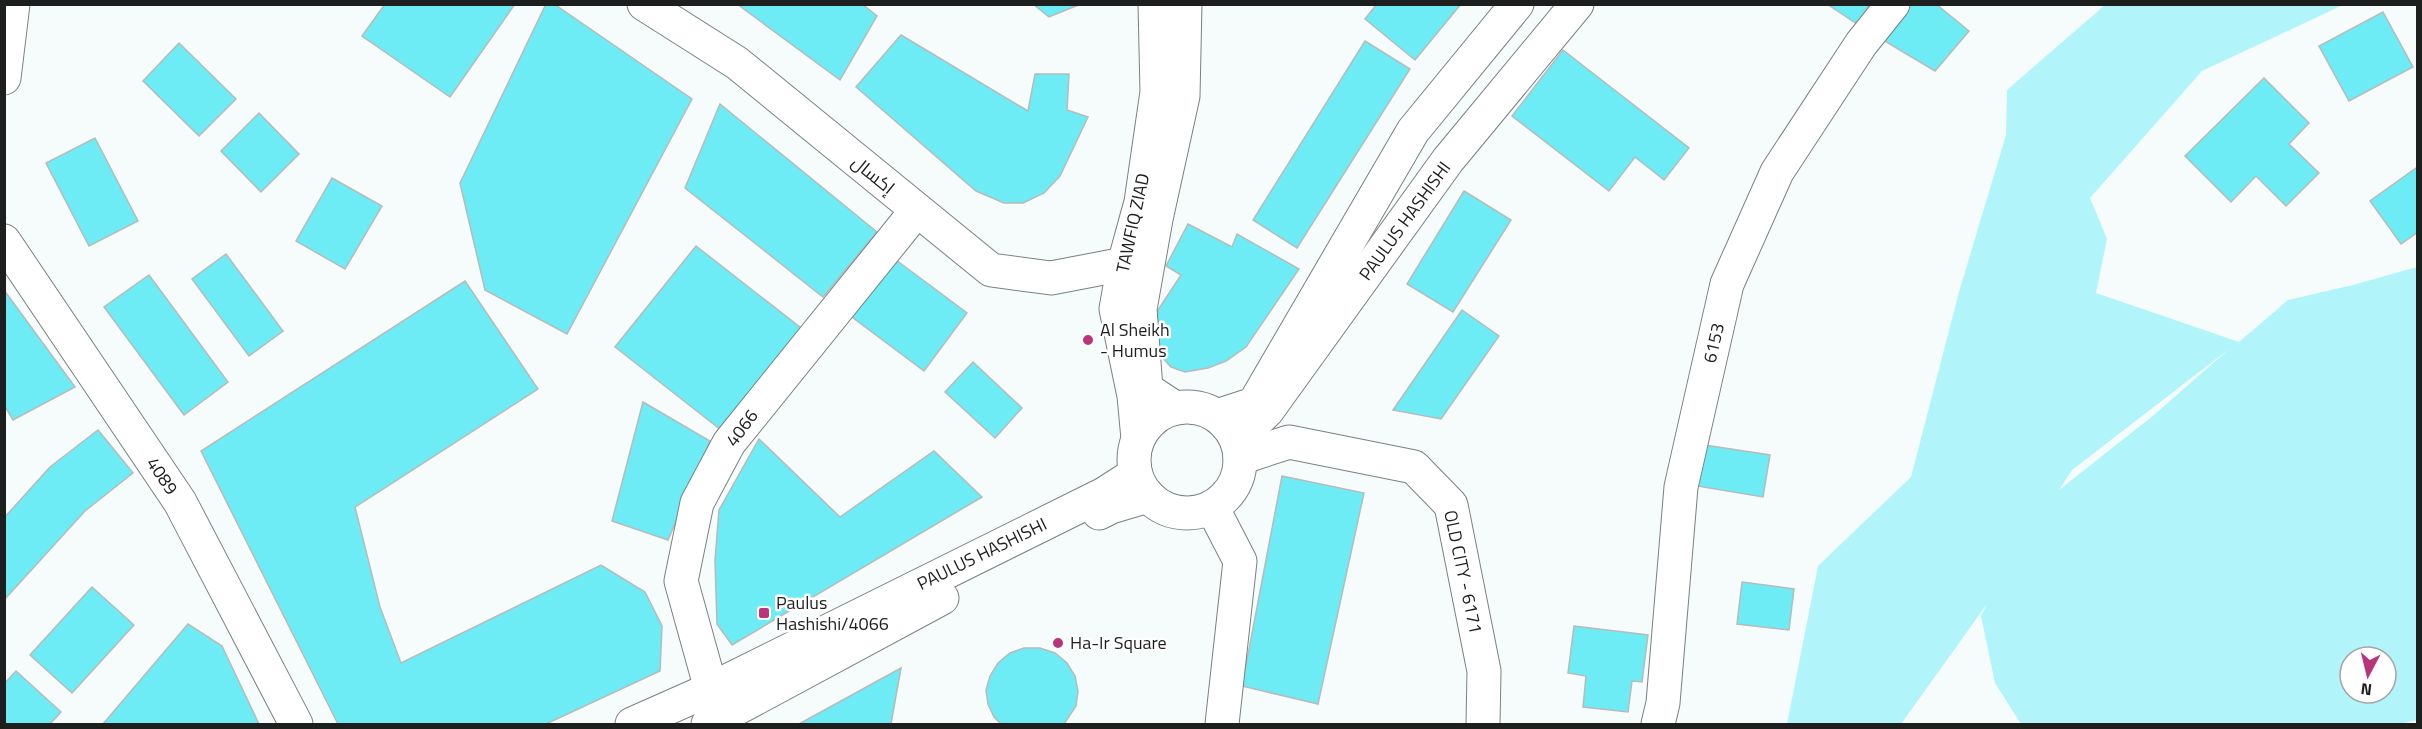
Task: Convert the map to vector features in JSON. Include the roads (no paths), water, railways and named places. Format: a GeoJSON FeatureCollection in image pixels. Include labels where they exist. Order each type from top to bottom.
{"type":"FeatureCollection","features":[{"type":"Feature","properties":{"kind":"street"},"geometry":{"type":"LineString","coordinates":[[6,57],[13,4]]}},
{"type":"Feature","properties":{"kind":"street","name":"إكسال"},"geometry":{"type":"LineString","coordinates":[[644,4],[737,63],[992,270],[1051,278],[1124,264]]}},
{"type":"Feature","properties":{"kind":"street","name":"TAWFIQ ZIAD"},"geometry":{"type":"LineString","coordinates":[[1137,440],[1134,396],[1116,309],[1124,264],[1140,202],[1157,92],[1155,4]]}},
{"type":"Feature","properties":{"kind":"street","name":"TAWFIQ ZIAD"},"geometry":{"type":"LineString","coordinates":[[1176,408],[1146,389],[1140,309],[1155,219],[1183,96],[1185,4]]}},
{"type":"Feature","properties":{"kind":"street","name":"PAULUS HASHISHI"},"geometry":{"type":"LineString","coordinates":[[1231,438],[1254,404],[1413,131],[1516,4]]}},
{"type":"Feature","properties":{"kind":"street","name":"PAULUS HASHISHI"},"geometry":{"type":"LineString","coordinates":[[1231,438],[1268,411],[1448,160],[1577,4]]}},
{"type":"Feature","properties":{"kind":"street","name":"6153"},"geometry":{"type":"LineString","coordinates":[[1658,724],[1663,703],[1681,487],[1727,284],[1777,172],[1861,45],[1893,4]]}},
{"type":"Feature","properties":{"kind":"street","name":"4066"},"geometry":{"type":"LineString","coordinates":[[711,689],[681,581],[697,503],[729,443],[916,210]]}},
{"type":"Feature","properties":{"kind":"street","name":"4089"},"geometry":{"type":"LineString","coordinates":[[4,241],[180,502],[296,724]]}},
{"type":"Feature","properties":{"kind":"street"},"geometry":{"type":"LineString","coordinates":[[1190,407],[1231,438],[1240,468],[1234,487],[1228,495],[1212,507],[1196,513],[1178,513],[1162,507],[1142,485],[1133,457],[1137,440],[1153,419],[1176,408],[1190,407]]}},
{"type":"Feature","properties":{"kind":"street","name":"OLD CITY - 6171"},"geometry":{"type":"LineString","coordinates":[[1231,438],[1289,442],[1414,467],[1450,505],[1484,670],[1483,724]]}},
{"type":"Feature","properties":{"kind":"street","name":"PAULUS HASHISHI"},"geometry":{"type":"LineString","coordinates":[[632,724],[711,689],[1104,494],[1142,485]]}},
{"type":"Feature","properties":{"kind":"street","name":"PAULUS HASHISHI"},"geometry":{"type":"LineString","coordinates":[[708,724],[1111,507],[1142,485]]}},
{"type":"Feature","properties":{"kind":"street"},"geometry":{"type":"LineString","coordinates":[[1212,507],[1240,561],[1222,724]]}},
{"type":"Feature","properties":{"kind":"place","name":"Al Sheikh - Humus"},"geometry":{"type":"Point","coordinates":[1088,340]}},
{"type":"Feature","properties":{"kind":"place","name":"Paulus Hashishi/4066"},"geometry":{"type":"Point","coordinates":[764,613]}},
{"type":"Feature","properties":{"kind":"place","name":"Ha-Ir Square"},"geometry":{"type":"Point","coordinates":[1058,643]}}]}
